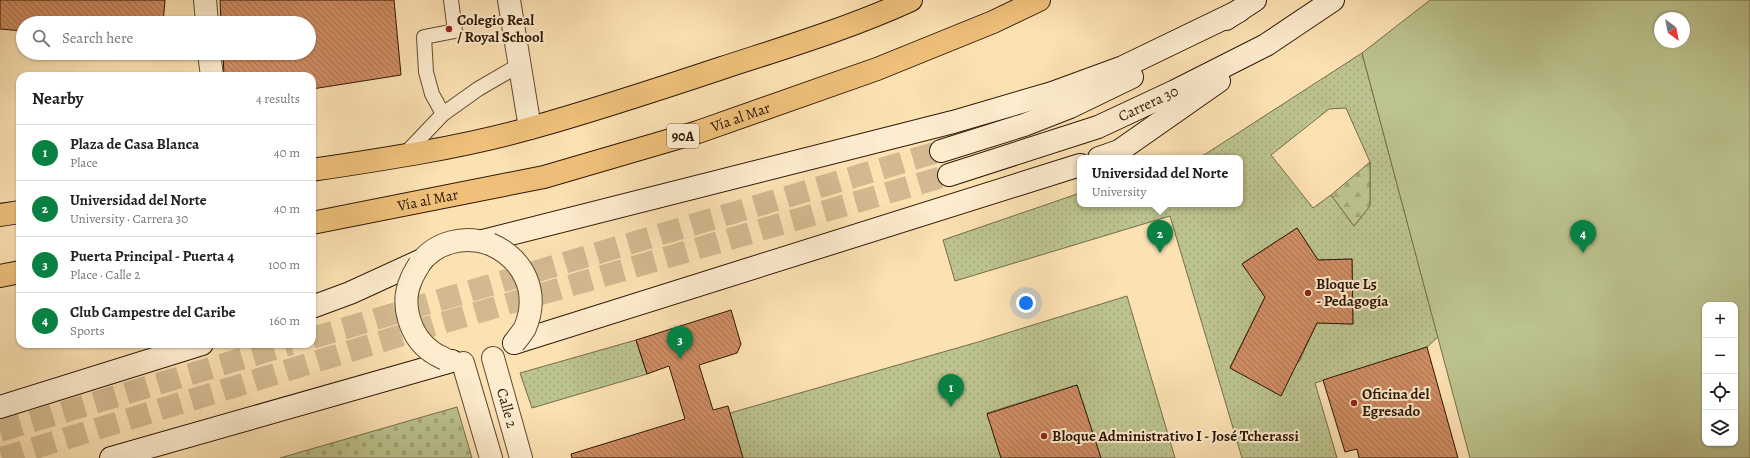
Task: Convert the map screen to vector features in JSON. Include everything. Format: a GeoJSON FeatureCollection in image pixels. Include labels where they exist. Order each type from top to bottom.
{"type":"FeatureCollection","features":[{"type":"Feature","properties":{"kind":"highway"},"geometry":{"type":"LineString","coordinates":[[316,169],[403,156],[478,141],[530,128],[651,92],[809,40],[873,17],[911,0]]}},
{"type":"Feature","properties":{"kind":"highway","name":"Vía al Mar"},"geometry":{"type":"LineString","coordinates":[[316,222],[544,177],[698,132],[877,69],[993,22],[1039,0]]}},
{"type":"Feature","properties":{"kind":"highway"},"geometry":{"type":"LineString","coordinates":[[0,215],[16,213]]}},
{"type":"Feature","properties":{"kind":"highway"},"geometry":{"type":"LineString","coordinates":[[0,276],[16,273]]}},
{"type":"Feature","properties":{"kind":"main road"},"geometry":{"type":"LineString","coordinates":[[205,0],[206,16]]}},
{"type":"Feature","properties":{"kind":"main road"},"geometry":{"type":"LineString","coordinates":[[509,0],[521,64],[530,128]]}},
{"type":"Feature","properties":{"kind":"main road","name":"Carrera 30"},"geometry":{"type":"LineString","coordinates":[[949,175],[1098,128],[1266,45],[1333,0]]}},
{"type":"Feature","properties":{"kind":"main road"},"geometry":{"type":"LineString","coordinates":[[486,242],[953,122],[1052,93],[1123,67],[1247,6]]}},
{"type":"Feature","properties":{"kind":"main road","name":"Carrera 30"},"geometry":{"type":"LineString","coordinates":[[940,151],[1024,125],[1070,107],[1147,69],[1247,6]]}},
{"type":"Feature","properties":{"kind":"main road"},"geometry":{"type":"LineString","coordinates":[[1108,155],[1119,151],[1189,103],[1266,45]]}},
{"type":"Feature","properties":{"kind":"main road"},"geometry":{"type":"LineString","coordinates":[[210,60],[211,72]]}},
{"type":"Feature","properties":{"kind":"main road"},"geometry":{"type":"LineString","coordinates":[[111,458],[453,361],[483,362],[493,358],[514,343],[1077,165]]}},
{"type":"Feature","properties":{"kind":"main road"},"geometry":{"type":"LineString","coordinates":[[453,361],[431,351],[417,337],[409,319],[406,300],[410,280],[421,262],[436,248],[452,242],[470,240],[486,242],[502,249],[516,260],[525,276],[530,293],[530,311],[524,329],[514,343]]}},
{"type":"Feature","properties":{"kind":"main road"},"geometry":{"type":"LineString","coordinates":[[316,306],[350,293],[421,262]]}},
{"type":"Feature","properties":{"kind":"main road"},"geometry":{"type":"LineString","coordinates":[[0,407],[189,348]]}},
{"type":"Feature","properties":{"kind":"main road","name":"Calle 2"},"geometry":{"type":"LineString","coordinates":[[493,358],[521,458]]}},
{"type":"Feature","properties":{"kind":"main road","name":"Calle 2"},"geometry":{"type":"LineString","coordinates":[[453,361],[491,458]]}},
{"type":"Feature","properties":{"kind":"lane"},"geometry":{"type":"LineString","coordinates":[[444,114],[432,94],[426,72],[424,37],[455,31],[451,0]]}},
{"type":"Feature","properties":{"kind":"lane"},"geometry":{"type":"LineString","coordinates":[[403,156],[444,114],[478,89],[521,64]]}},
{"type":"Feature","properties":{"kind":"green space"},"geometry":{"type":"Polygon","coordinates":[[[1430,0],[1750,0],[1750,458],[1470,458],[1362,53],[1430,0]]]}},
{"type":"Feature","properties":{"kind":"green space"},"geometry":{"type":"Polygon","coordinates":[[[1362,53],[1438,337],[1427,347],[1315,383],[1337,458],[1242,458],[1170,216],[955,281],[943,240],[1077,194],[1077,207],[1243,207],[1243,155],[1204,155],[1362,53]],[[1346,108],[1329,109],[1271,155],[1313,208],[1331,195],[1354,226],[1370,205],[1370,162],[1346,108]],[[1297,228],[1243,263],[1265,297],[1230,367],[1281,396],[1292,373],[1248,333],[1299,362],[1317,323],[1353,324],[1352,259],[1318,260],[1297,228]]]}},
{"type":"Feature","properties":{"kind":"green space"},"geometry":{"type":"Polygon","coordinates":[[[1370,162],[1370,206],[1354,226],[1331,195],[1370,162]]]}},
{"type":"Feature","properties":{"kind":"green space"},"geometry":{"type":"Polygon","coordinates":[[[1127,296],[1175,458],[1101,458],[1077,385],[987,413],[1001,458],[743,458],[730,413],[978,342],[1127,296]]]}},
{"type":"Feature","properties":{"kind":"green space"},"geometry":{"type":"Polygon","coordinates":[[[636,340],[647,374],[532,408],[520,373],[636,340]]]}},
{"type":"Feature","properties":{"kind":"green space"},"geometry":{"type":"Polygon","coordinates":[[[457,407],[472,458],[280,458],[457,407]]]}},
{"type":"Feature","properties":{"kind":"building"},"geometry":{"type":"Polygon","coordinates":[[[0,0],[165,0],[164,16],[16,16],[16,30],[0,29],[0,0]]]}},
{"type":"Feature","properties":{"kind":"building"},"geometry":{"type":"Polygon","coordinates":[[[220,0],[394,0],[401,75],[316,88],[316,72],[224,72],[223,60],[316,60],[316,16],[221,16],[220,0]]]}},
{"type":"Feature","properties":{"kind":"building","name":"Bloque L5 - Pedagogía"},"geometry":{"type":"Polygon","coordinates":[[[1297,228],[1318,260],[1352,259],[1353,324],[1317,323],[1281,396],[1230,368],[1265,297],[1242,264],[1297,228]]]}},
{"type":"Feature","properties":{"kind":"building"},"geometry":{"type":"Polygon","coordinates":[[[731,310],[741,344],[737,353],[699,365],[713,410],[728,406],[743,458],[572,458],[571,454],[685,419],[669,366],[647,374],[636,340],[731,310]]]}},
{"type":"Feature","properties":{"kind":"building"},"geometry":{"type":"Polygon","coordinates":[[[1427,347],[1458,458],[1359,458],[1357,449],[1345,452],[1323,380],[1427,347]]]}},
{"type":"Feature","properties":{"kind":"building","name":"Bloque Administrativo I - José Tcherassi"},"geometry":{"type":"Polygon","coordinates":[[[1077,385],[1101,458],[1001,458],[987,414],[1077,385]]]}},
{"type":"Feature","properties":{"kind":"tunnel"},"geometry":{"type":"LineString","coordinates":[[316,337],[941,151]]}},
{"type":"Feature","properties":{"kind":"tunnel"},"geometry":{"type":"LineString","coordinates":[[2,458],[435,325],[949,175]]}},
{"type":"Feature","properties":{"kind":"tunnel"},"geometry":{"type":"LineString","coordinates":[[0,431],[278,348]]}},
{"type":"Feature","properties":{"kind":"place","name":"Colegio Real / Royal School"},"geometry":{"type":"Point","coordinates":[449,29]}},
{"type":"Feature","properties":{"kind":"place","name":"Universidad del Norte"},"geometry":{"type":"Point","coordinates":[1160,253]}},
{"type":"Feature","properties":{"kind":"place","name":"Club Campestre del Caribe"},"geometry":{"type":"Point","coordinates":[1583,253]}},
{"type":"Feature","properties":{"kind":"place","name":"Bloque L5 - Pedagogía"},"geometry":{"type":"Point","coordinates":[1308,293]}},
{"type":"Feature","properties":{"kind":"place","name":"Puerta Principal - Puerta 4"},"geometry":{"type":"Point","coordinates":[680,359]}},
{"type":"Feature","properties":{"kind":"place","name":"Oficina del Egresado"},"geometry":{"type":"Point","coordinates":[1354,403]}},
{"type":"Feature","properties":{"kind":"place","name":"Plaza de Casa Blanca"},"geometry":{"type":"Point","coordinates":[951,407]}},
{"type":"Feature","properties":{"kind":"place","name":"Bloque Administrativo I - José Tcherassi"},"geometry":{"type":"Point","coordinates":[1044,436]}}]}
